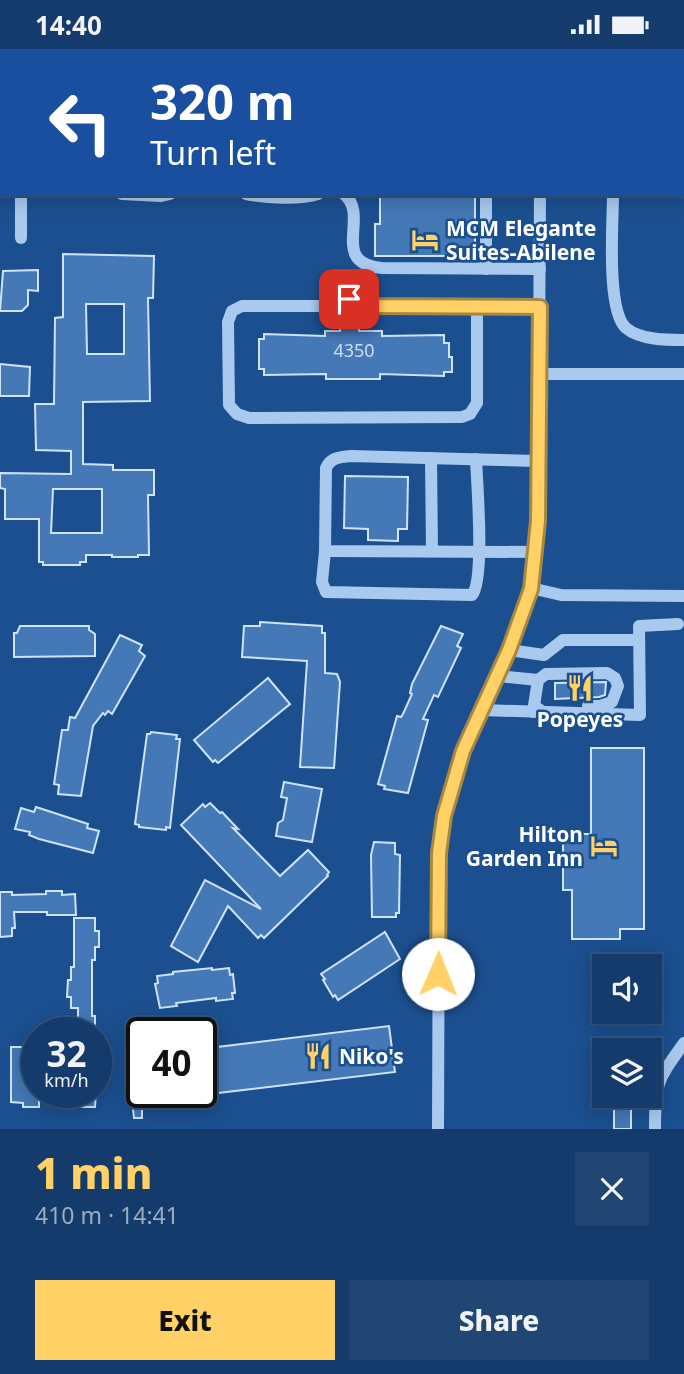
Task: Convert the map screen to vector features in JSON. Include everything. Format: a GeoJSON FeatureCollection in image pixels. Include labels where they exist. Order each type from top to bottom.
{"type":"FeatureCollection","features":[{"type":"Feature","properties":{"kind":"street"},"geometry":{"type":"LineString","coordinates":[[21,196],[21,238]]}},
{"type":"Feature","properties":{"kind":"street"},"geometry":{"type":"LineString","coordinates":[[290,196],[310,196]]}},
{"type":"Feature","properties":{"kind":"street"},"geometry":{"type":"LineString","coordinates":[[345,196],[352,205],[354,252],[365,266],[540,269]]}},
{"type":"Feature","properties":{"kind":"street"},"geometry":{"type":"LineString","coordinates":[[486,196],[486,269]]}},
{"type":"Feature","properties":{"kind":"street"},"geometry":{"type":"LineString","coordinates":[[438,1129],[439,853],[444,816],[463,751],[509,650],[531,589],[539,461],[540,196]]}},
{"type":"Feature","properties":{"kind":"street"},"geometry":{"type":"LineString","coordinates":[[614,196],[614,304],[626,328],[644,336],[684,340]]}},
{"type":"Feature","properties":{"kind":"street"},"geometry":{"type":"LineString","coordinates":[[477,307],[477,403],[470,414],[462,418],[249,418],[237,414],[227,400],[228,322],[232,311],[242,306],[324,306],[339,315],[358,315],[375,306],[540,307]]}},
{"type":"Feature","properties":{"kind":"street"},"geometry":{"type":"LineString","coordinates":[[540,374],[684,374]]}},
{"type":"Feature","properties":{"kind":"street"},"geometry":{"type":"LineString","coordinates":[[476,459],[479,552],[478,585],[472,595],[326,592],[322,582],[326,468],[335,458],[351,456],[476,459],[539,461]]}},
{"type":"Feature","properties":{"kind":"street"},"geometry":{"type":"LineString","coordinates":[[431,458],[432,551]]}},
{"type":"Feature","properties":{"kind":"street"},"geometry":{"type":"LineString","coordinates":[[325,551],[535,552]]}},
{"type":"Feature","properties":{"kind":"street"},"geometry":{"type":"LineString","coordinates":[[531,589],[561,595],[684,596]]}},
{"type":"Feature","properties":{"kind":"street"},"geometry":{"type":"LineString","coordinates":[[482,709],[640,715],[639,626],[678,624]]}},
{"type":"Feature","properties":{"kind":"street"},"geometry":{"type":"LineString","coordinates":[[509,650],[544,655],[563,640],[639,640]]}},
{"type":"Feature","properties":{"kind":"street"},"geometry":{"type":"LineString","coordinates":[[497,677],[538,680],[546,674],[607,673],[615,678],[618,686],[612,702],[600,706],[547,706],[533,712]]}},
{"type":"Feature","properties":{"kind":"street"},"geometry":{"type":"LineString","coordinates":[[533,712],[538,680]]}},
{"type":"Feature","properties":{"kind":"street"},"geometry":{"type":"LineString","coordinates":[[655,1129],[655,1093],[659,1078],[684,1043]]}},
{"type":"Feature","properties":{"kind":"building","name":"MCM Elegante Suites-Abilene"},"geometry":{"type":"Polygon","coordinates":[[[380,196],[475,196],[475,256],[375,256],[375,224],[380,224],[380,196]]]}},
{"type":"Feature","properties":{"kind":"building"},"geometry":{"type":"Polygon","coordinates":[[[63,254],[154,256],[153,298],[148,298],[150,401],[83,402],[83,464],[113,465],[113,470],[154,470],[154,495],[148,495],[149,555],[86,555],[86,562],[80,562],[80,565],[43,565],[43,562],[39,562],[39,519],[5,519],[5,489],[0,488],[0,473],[71,474],[71,451],[36,450],[35,404],[54,404],[55,318],[63,317],[63,254]],[[86,304],[87,354],[124,354],[124,304],[86,304]],[[53,489],[51,533],[102,533],[102,489],[53,489]]]}},
{"type":"Feature","properties":{"kind":"building"},"geometry":{"type":"Polygon","coordinates":[[[38,270],[38,291],[28,290],[28,305],[22,311],[0,311],[3,271],[38,270]]]}},
{"type":"Feature","properties":{"kind":"building"},"geometry":{"type":"Polygon","coordinates":[[[359,323],[359,331],[382,331],[382,336],[444,335],[444,343],[449,343],[452,372],[444,372],[444,376],[380,374],[380,379],[326,379],[326,374],[264,375],[264,369],[259,369],[259,339],[264,339],[264,334],[325,336],[325,331],[340,331],[340,324],[359,323]]]}},
{"type":"Feature","properties":{"kind":"building"},"geometry":{"type":"Polygon","coordinates":[[[0,364],[30,367],[29,396],[0,396],[0,364]]]}},
{"type":"Feature","properties":{"kind":"building"},"geometry":{"type":"Polygon","coordinates":[[[345,476],[408,477],[407,529],[398,529],[398,541],[368,540],[368,529],[344,528],[345,476]]]}},
{"type":"Feature","properties":{"kind":"building"},"geometry":{"type":"Polygon","coordinates":[[[260,622],[322,626],[322,633],[325,633],[325,673],[337,674],[340,682],[334,768],[300,767],[307,661],[242,657],[244,626],[260,626],[260,622]]]}},
{"type":"Feature","properties":{"kind":"building"},"geometry":{"type":"Polygon","coordinates":[[[20,626],[89,626],[89,630],[95,634],[95,656],[14,657],[14,633],[17,633],[20,626]]]}},
{"type":"Feature","properties":{"kind":"building"},"geometry":{"type":"Polygon","coordinates":[[[441,626],[463,634],[457,646],[461,648],[438,697],[434,695],[423,719],[428,720],[408,793],[384,789],[385,786],[378,784],[397,716],[401,717],[403,714],[412,694],[412,684],[441,626]]]}},
{"type":"Feature","properties":{"kind":"building"},"geometry":{"type":"Polygon","coordinates":[[[120,635],[142,645],[139,651],[145,656],[112,714],[108,711],[105,715],[103,713],[93,726],[81,796],[58,794],[59,785],[54,784],[62,730],[68,730],[70,717],[75,718],[120,635]]]}},
{"type":"Feature","properties":{"kind":"building"},"geometry":{"type":"Polygon","coordinates":[[[268,678],[290,704],[218,763],[215,760],[213,762],[194,740],[268,678]]]}},
{"type":"Feature","properties":{"kind":"building","name":"Popeyes"},"geometry":{"type":"Polygon","coordinates":[[[606,682],[605,695],[599,697],[555,699],[555,683],[606,682]]]}},
{"type":"Feature","properties":{"kind":"building"},"geometry":{"type":"Polygon","coordinates":[[[151,732],[177,735],[176,739],[180,739],[170,828],[166,827],[166,830],[139,827],[135,824],[147,734],[151,732]]]}},
{"type":"Feature","properties":{"kind":"building","name":"Hilton Garden Inn"},"geometry":{"type":"Polygon","coordinates":[[[591,748],[644,748],[644,929],[620,929],[620,939],[572,939],[572,890],[563,890],[563,834],[591,834],[591,748]]]}},
{"type":"Feature","properties":{"kind":"building"},"geometry":{"type":"Polygon","coordinates":[[[284,782],[322,789],[312,842],[276,836],[278,823],[283,820],[287,798],[281,797],[284,782]]]}},
{"type":"Feature","properties":{"kind":"building"},"geometry":{"type":"Polygon","coordinates":[[[210,803],[222,812],[238,829],[233,828],[280,876],[308,850],[329,872],[264,938],[261,935],[258,938],[228,906],[198,962],[171,946],[205,880],[261,909],[181,825],[203,804],[205,807],[210,803]]]}},
{"type":"Feature","properties":{"kind":"building"},"geometry":{"type":"Polygon","coordinates":[[[36,807],[88,824],[87,828],[99,831],[93,853],[39,839],[29,835],[30,832],[15,829],[21,808],[34,812],[36,807]]]}},
{"type":"Feature","properties":{"kind":"building"},"geometry":{"type":"Polygon","coordinates":[[[374,842],[395,843],[395,854],[400,855],[399,913],[396,913],[396,917],[372,917],[371,855],[374,842]]]}},
{"type":"Feature","properties":{"kind":"building"},"geometry":{"type":"Polygon","coordinates":[[[46,891],[62,891],[62,895],[75,894],[76,915],[14,912],[15,928],[12,928],[12,936],[0,937],[0,892],[12,892],[12,895],[46,894],[46,891]]]}},
{"type":"Feature","properties":{"kind":"building"},"geometry":{"type":"Polygon","coordinates":[[[74,918],[95,918],[95,931],[99,931],[99,947],[95,947],[95,960],[92,960],[92,1016],[95,1017],[78,1017],[78,1008],[71,1008],[71,997],[67,997],[68,980],[71,980],[71,967],[74,967],[74,918]]]}},
{"type":"Feature","properties":{"kind":"building"},"geometry":{"type":"Polygon","coordinates":[[[385,932],[400,959],[338,1000],[335,995],[333,997],[321,974],[385,932]]]}},
{"type":"Feature","properties":{"kind":"building"},"geometry":{"type":"Polygon","coordinates":[[[229,968],[230,975],[233,974],[233,999],[216,1001],[216,998],[176,1003],[177,1006],[160,1008],[155,984],[158,983],[157,976],[229,968]]]}},
{"type":"Feature","properties":{"kind":"building"},"geometry":{"type":"Polygon","coordinates":[[[389,1026],[395,1072],[217,1093],[217,1047],[389,1026]]]}},
{"type":"Feature","properties":{"kind":"building"},"geometry":{"type":"Polygon","coordinates":[[[11,1047],[21,1047],[21,1103],[11,1102],[11,1047]]]}},
{"type":"Feature","properties":{"kind":"building"},"geometry":{"type":"Polygon","coordinates":[[[133,1108],[142,1108],[142,1118],[134,1118],[133,1108]]]}},
{"type":"Feature","properties":{"kind":"building"},"geometry":{"type":"Polygon","coordinates":[[[614,1108],[631,1108],[631,1129],[614,1129],[614,1108]]]}},
{"type":"Feature","properties":{"kind":"place","name":"MCM Elegante Suites-Abilene"},"geometry":{"type":"Point","coordinates":[425,240]}},
{"type":"Feature","properties":{"kind":"place","name":"Popeyes"},"geometry":{"type":"Point","coordinates":[580,688]}},
{"type":"Feature","properties":{"kind":"place","name":"Hilton Garden Inn"},"geometry":{"type":"Point","coordinates":[604,846]}},
{"type":"Feature","properties":{"kind":"place","name":"Niko's"},"geometry":{"type":"Point","coordinates":[318,1056]}},
{"type":"Feature","properties":{"kind":"route"},"geometry":{"type":"LineString","coordinates":[[349,299],[364,299],[375,306],[540,307],[538,521],[531,589],[509,650],[463,751],[444,816],[439,853],[438,974]]}}]}
